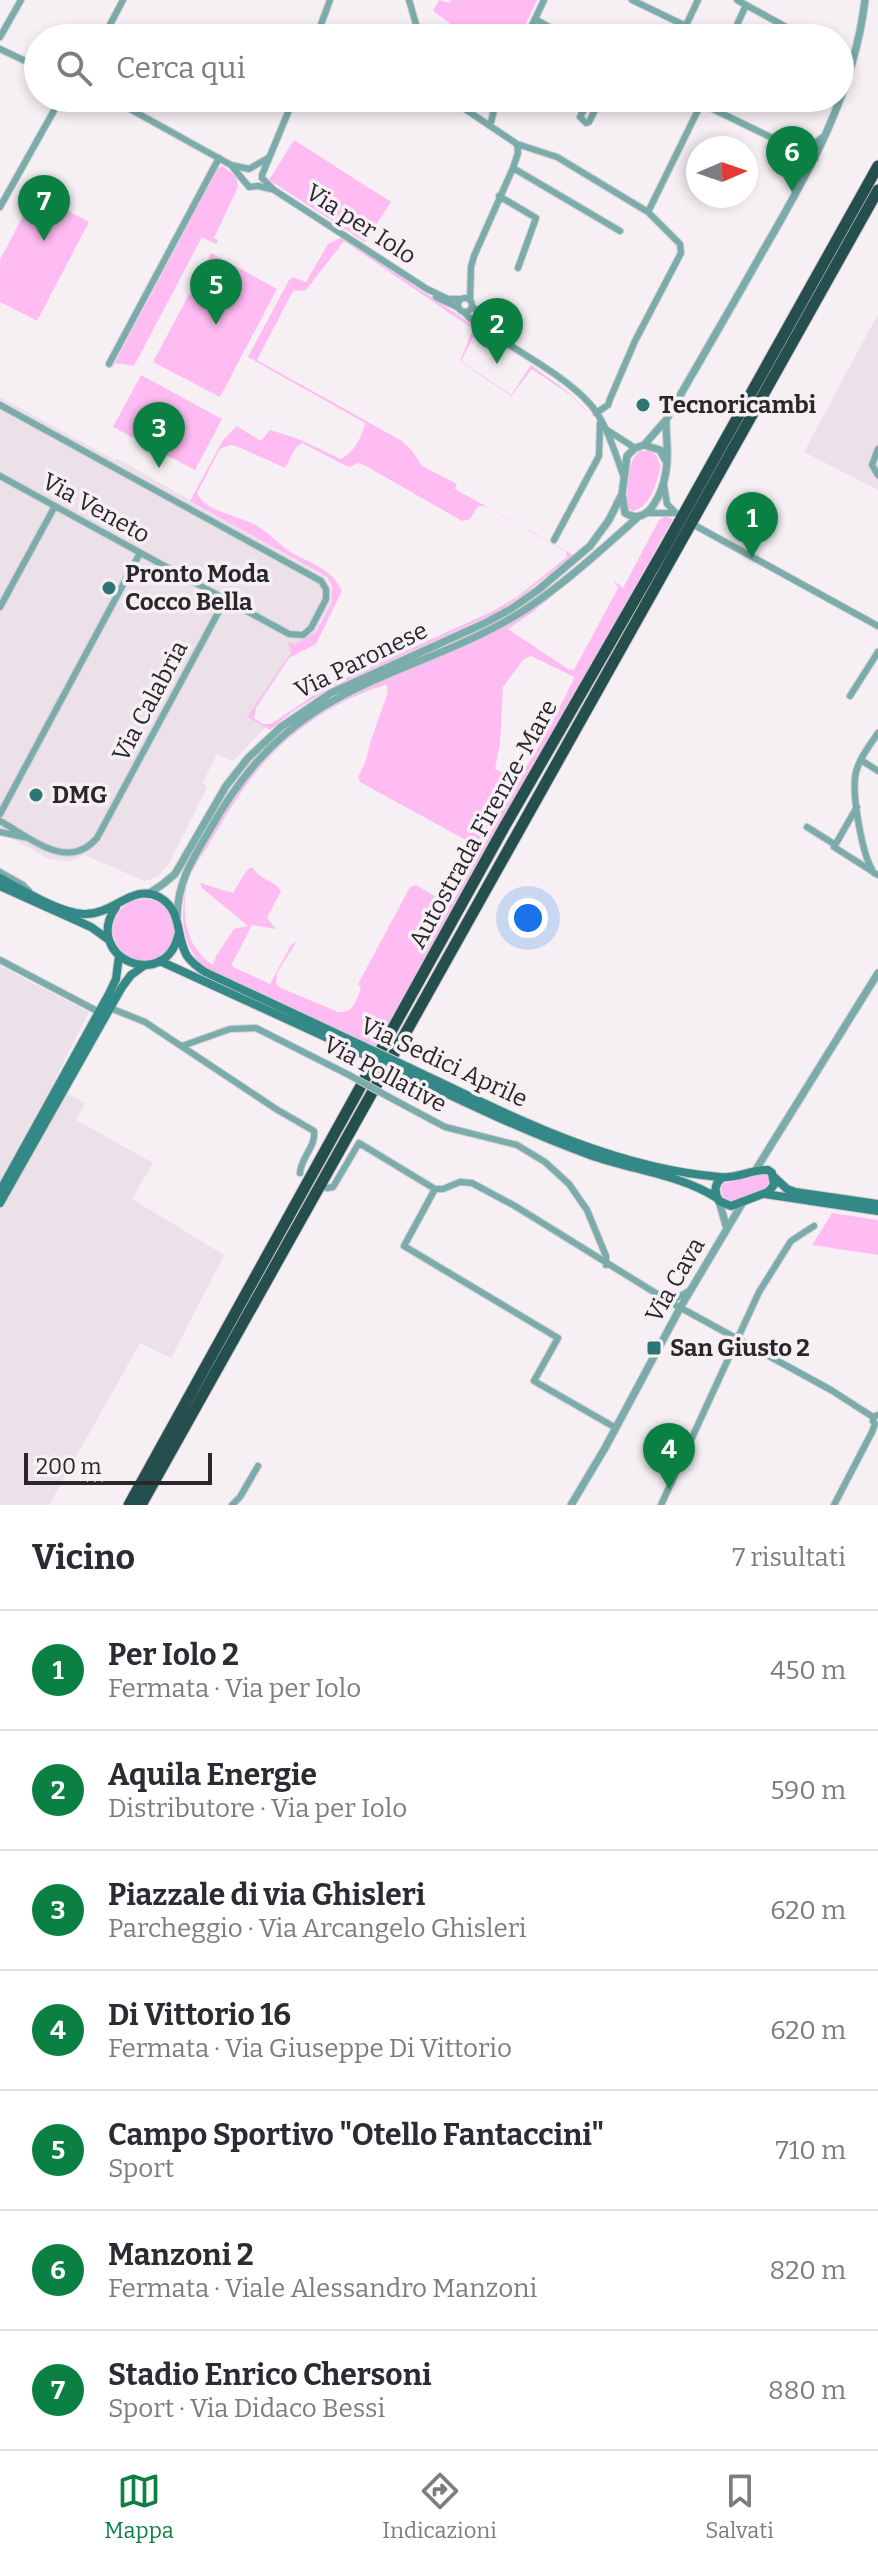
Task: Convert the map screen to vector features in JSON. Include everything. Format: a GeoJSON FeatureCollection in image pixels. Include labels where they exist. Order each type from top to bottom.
{"type":"FeatureCollection","features":[{"type":"Feature","properties":{"kind":"highway","name":"Autostrada Firenze-Mare"},"geometry":{"type":"LineString","coordinates":[[129,1505],[502,831],[878,166]]}},
{"type":"Feature","properties":{"kind":"highway","name":"Autostrada Firenze-Mare"},"geometry":{"type":"LineString","coordinates":[[141,1505],[878,190]]}},
{"type":"Feature","properties":{"kind":"main road"},"geometry":{"type":"LineString","coordinates":[[0,878],[77,913],[105,912],[130,896],[147,894],[159,897],[177,917]]}},
{"type":"Feature","properties":{"kind":"main road"},"geometry":{"type":"LineString","coordinates":[[0,886],[91,927],[110,941],[119,956],[133,964],[160,961],[174,948],[179,932]]}},
{"type":"Feature","properties":{"kind":"main road"},"geometry":{"type":"LineString","coordinates":[[110,941],[108,926],[116,906]]}},
{"type":"Feature","properties":{"kind":"main road","name":"Via Sedici Aprile"},"geometry":{"type":"LineString","coordinates":[[177,917],[187,955],[205,972],[358,1048]]}},
{"type":"Feature","properties":{"kind":"main road"},"geometry":{"type":"LineString","coordinates":[[0,1191],[114,985],[119,956]]}},
{"type":"Feature","properties":{"kind":"main road","name":"Via Sedici Aprile"},"geometry":{"type":"LineString","coordinates":[[160,961],[567,1139],[638,1162],[722,1178]]}},
{"type":"Feature","properties":{"kind":"main road"},"geometry":{"type":"LineString","coordinates":[[0,1203],[126,981],[145,965]]}},
{"type":"Feature","properties":{"kind":"main road","name":"Via Sedici Aprile"},"geometry":{"type":"LineString","coordinates":[[407,1070],[555,1142],[688,1183],[718,1199]]}},
{"type":"Feature","properties":{"kind":"main road"},"geometry":{"type":"LineString","coordinates":[[772,1174],[773,1188],[764,1194],[731,1206],[718,1199],[716,1187],[722,1178],[755,1171],[772,1174],[787,1189],[795,1192],[878,1204]]}},
{"type":"Feature","properties":{"kind":"main road"},"geometry":{"type":"LineString","coordinates":[[764,1194],[878,1211]]}},
{"type":"Feature","properties":{"kind":"street"},"geometry":{"type":"LineString","coordinates":[[0,37],[21,0]]}},
{"type":"Feature","properties":{"kind":"street"},"geometry":{"type":"LineString","coordinates":[[110,24],[123,0]]}},
{"type":"Feature","properties":{"kind":"street"},"geometry":{"type":"LineString","coordinates":[[321,24],[330,0]]}},
{"type":"Feature","properties":{"kind":"street"},"geometry":{"type":"LineString","coordinates":[[409,0],[416,24]]}},
{"type":"Feature","properties":{"kind":"street"},"geometry":{"type":"LineString","coordinates":[[533,24],[544,0]]}},
{"type":"Feature","properties":{"kind":"street"},"geometry":{"type":"LineString","coordinates":[[632,0],[682,24]]}},
{"type":"Feature","properties":{"kind":"street"},"geometry":{"type":"LineString","coordinates":[[687,24],[698,0]]}},
{"type":"Feature","properties":{"kind":"street"},"geometry":{"type":"LineString","coordinates":[[737,0],[781,24]]}},
{"type":"Feature","properties":{"kind":"street"},"geometry":{"type":"LineString","coordinates":[[854,57],[865,0]]}},
{"type":"Feature","properties":{"kind":"street"},"geometry":{"type":"LineString","coordinates":[[737,24],[746,5]]}},
{"type":"Feature","properties":{"kind":"street"},"geometry":{"type":"LineString","coordinates":[[535,19],[544,24]]}},
{"type":"Feature","properties":{"kind":"street"},"geometry":{"type":"LineString","coordinates":[[0,49],[24,60]]}},
{"type":"Feature","properties":{"kind":"street"},"geometry":{"type":"LineString","coordinates":[[0,207],[53,112]]}},
{"type":"Feature","properties":{"kind":"street"},"geometry":{"type":"LineString","coordinates":[[135,112],[231,165],[258,170],[262,176]]}},
{"type":"Feature","properties":{"kind":"street"},"geometry":{"type":"LineString","coordinates":[[231,165],[249,187],[258,186],[289,112]]}},
{"type":"Feature","properties":{"kind":"street"},"geometry":{"type":"LineString","coordinates":[[471,112],[517,144],[557,157],[648,212],[678,240],[681,253],[635,341],[608,405],[597,415],[599,456],[554,540]]}},
{"type":"Feature","properties":{"kind":"street"},"geometry":{"type":"LineString","coordinates":[[490,126],[494,112]]}},
{"type":"Feature","properties":{"kind":"street"},"geometry":{"type":"LineString","coordinates":[[583,112],[580,117],[586,123],[594,112]]}},
{"type":"Feature","properties":{"kind":"street"},"geometry":{"type":"LineString","coordinates":[[648,212],[696,112]]}},
{"type":"Feature","properties":{"kind":"street"},"geometry":{"type":"LineString","coordinates":[[725,112],[795,149],[807,160],[815,159]]}},
{"type":"Feature","properties":{"kind":"street"},"geometry":{"type":"LineString","coordinates":[[638,517],[625,513],[622,494],[627,456],[644,445],[666,420],[802,183],[835,112]]}},
{"type":"Feature","properties":{"kind":"street"},"geometry":{"type":"LineString","coordinates":[[795,149],[815,143],[826,135]]}},
{"type":"Feature","properties":{"kind":"street"},"geometry":{"type":"LineString","coordinates":[[461,299],[458,304],[462,310],[468,311],[471,303],[471,267],[513,168],[518,153],[517,144]]}},
{"type":"Feature","properties":{"kind":"street"},"geometry":{"type":"LineString","coordinates":[[795,149],[802,165],[802,183]]}},
{"type":"Feature","properties":{"kind":"street"},"geometry":{"type":"LineString","coordinates":[[109,364],[219,158]]}},
{"type":"Feature","properties":{"kind":"street"},"geometry":{"type":"LineString","coordinates":[[243,179],[244,173],[268,158]]}},
{"type":"Feature","properties":{"kind":"street"},"geometry":{"type":"LineString","coordinates":[[513,168],[620,231]]}},
{"type":"Feature","properties":{"kind":"street","name":"Via per Iolo"},"geometry":{"type":"LineString","coordinates":[[262,176],[274,190],[439,299],[462,310],[483,329],[579,394],[597,415],[624,477]]}},
{"type":"Feature","properties":{"kind":"street","name":"Via per Iolo"},"geometry":{"type":"LineString","coordinates":[[258,186],[274,190]]}},
{"type":"Feature","properties":{"kind":"street"},"geometry":{"type":"LineString","coordinates":[[499,196],[536,218],[518,268]]}},
{"type":"Feature","properties":{"kind":"street","name":"Via per Iolo"},"geometry":{"type":"LineString","coordinates":[[427,289],[448,299],[471,303],[492,333]]}},
{"type":"Feature","properties":{"kind":"street","name":"Via Veneto"},"geometry":{"type":"LineString","coordinates":[[0,405],[321,581],[326,589],[326,599],[311,628],[303,635],[289,634],[0,476]]}},
{"type":"Feature","properties":{"kind":"street"},"geometry":{"type":"LineString","coordinates":[[664,480],[648,513],[676,513],[664,496],[666,420]]}},
{"type":"Feature","properties":{"kind":"street","name":"Via per Iolo"},"geometry":{"type":"LineString","coordinates":[[604,428],[635,448]]}},
{"type":"Feature","properties":{"kind":"street"},"geometry":{"type":"LineString","coordinates":[[644,445],[660,450],[667,465]]}},
{"type":"Feature","properties":{"kind":"street"},"geometry":{"type":"LineString","coordinates":[[878,449],[872,465],[878,475]]}},
{"type":"Feature","properties":{"kind":"street"},"geometry":{"type":"LineString","coordinates":[[599,456],[607,454],[617,458]]}},
{"type":"Feature","properties":{"kind":"street","name":"Via Paronese"},"geometry":{"type":"LineString","coordinates":[[147,894],[175,874],[226,786],[248,758],[281,727],[331,693],[511,609],[590,546],[609,520],[622,494]]}},
{"type":"Feature","properties":{"kind":"street"},"geometry":{"type":"LineString","coordinates":[[0,607],[55,506]]}},
{"type":"Feature","properties":{"kind":"street","name":"Via Paronese"},"geometry":{"type":"LineString","coordinates":[[177,917],[177,897],[183,878],[215,820],[241,780],[276,742],[329,704],[517,615],[638,517],[648,513]]}},
{"type":"Feature","properties":{"kind":"street"},"geometry":{"type":"LineString","coordinates":[[696,526],[878,626]]}},
{"type":"Feature","properties":{"kind":"street"},"geometry":{"type":"LineString","coordinates":[[0,814],[140,553]]}},
{"type":"Feature","properties":{"kind":"street","name":"Via Calabria"},"geometry":{"type":"LineString","coordinates":[[35,840],[66,855],[91,846],[225,600]]}},
{"type":"Feature","properties":{"kind":"street"},"geometry":{"type":"LineString","coordinates":[[850,696],[878,652]]}},
{"type":"Feature","properties":{"kind":"street"},"geometry":{"type":"LineString","coordinates":[[876,874],[869,864],[855,783],[861,760],[878,733]]}},
{"type":"Feature","properties":{"kind":"street"},"geometry":{"type":"LineString","coordinates":[[861,760],[878,771]]}},
{"type":"Feature","properties":{"kind":"street"},"geometry":{"type":"LineString","coordinates":[[834,844],[857,807]]}},
{"type":"Feature","properties":{"kind":"street"},"geometry":{"type":"LineString","coordinates":[[0,821],[35,840]]}},
{"type":"Feature","properties":{"kind":"street"},"geometry":{"type":"LineString","coordinates":[[807,827],[834,844],[836,850],[876,874]]}},
{"type":"Feature","properties":{"kind":"street"},"geometry":{"type":"LineString","coordinates":[[0,832],[35,840]]}},
{"type":"Feature","properties":{"kind":"street"},"geometry":{"type":"LineString","coordinates":[[0,872],[23,885],[31,894]]}},
{"type":"Feature","properties":{"kind":"street"},"geometry":{"type":"LineString","coordinates":[[0,960],[99,1012]]}},
{"type":"Feature","properties":{"kind":"street"},"geometry":{"type":"LineString","coordinates":[[755,1171],[878,973]]}},
{"type":"Feature","properties":{"kind":"street"},"geometry":{"type":"LineString","coordinates":[[110,1008],[145,1022],[314,1131],[314,1142],[300,1166],[300,1173]]}},
{"type":"Feature","properties":{"kind":"street","name":"Via Pollative"},"geometry":{"type":"LineString","coordinates":[[182,1046],[230,1029],[256,1028],[437,1124],[517,1145],[559,1173],[587,1210],[602,1243],[606,1265]]}},
{"type":"Feature","properties":{"kind":"street"},"geometry":{"type":"LineString","coordinates":[[327,1188],[333,1187],[359,1143],[435,1189],[460,1182],[472,1183],[515,1206],[680,1308],[831,1390],[876,1420],[834,1505]]}},
{"type":"Feature","properties":{"kind":"street"},"geometry":{"type":"LineString","coordinates":[[771,1149],[772,1174]]}},
{"type":"Feature","properties":{"kind":"street"},"geometry":{"type":"LineString","coordinates":[[435,1189],[404,1246],[558,1338],[534,1381],[616,1428]]}},
{"type":"Feature","properties":{"kind":"street"},"geometry":{"type":"LineString","coordinates":[[718,1199],[727,1230]]}},
{"type":"Feature","properties":{"kind":"street","name":"Via Cava"},"geometry":{"type":"LineString","coordinates":[[571,1505],[680,1308],[743,1202]]}},
{"type":"Feature","properties":{"kind":"street"},"geometry":{"type":"LineString","coordinates":[[661,1505],[759,1292],[791,1241],[814,1226]]}},
{"type":"Feature","properties":{"kind":"street"},"geometry":{"type":"LineString","coordinates":[[670,1302],[692,1289]]}},
{"type":"Feature","properties":{"kind":"street"},"geometry":{"type":"LineString","coordinates":[[232,1505],[258,1466]]}},
{"type":"Feature","properties":{"kind":"shaded area"},"geometry":{"type":"Polygon","coordinates":[[[439,0],[449,3],[451,0],[537,0],[526,24],[451,24],[433,11],[439,0]]]}},
{"type":"Feature","properties":{"kind":"shaded area"},"geometry":{"type":"Polygon","coordinates":[[[294,140],[391,202],[365,242],[269,180],[294,140]]]}},
{"type":"Feature","properties":{"kind":"shaded area"},"geometry":{"type":"Polygon","coordinates":[[[222,166],[236,176],[238,187],[214,238],[218,240],[216,244],[202,237],[134,366],[116,363],[112,368],[218,168],[222,166]]]}},
{"type":"Feature","properties":{"kind":"shaded area"},"geometry":{"type":"Polygon","coordinates":[[[35,193],[89,222],[37,321],[0,302],[0,260],[35,193]]]}},
{"type":"Feature","properties":{"kind":"shaded area"},"geometry":{"type":"Polygon","coordinates":[[[342,237],[476,327],[461,361],[511,395],[531,365],[569,393],[573,397],[532,369],[511,396],[460,361],[473,329],[344,241],[306,290],[293,291],[257,360],[402,441],[422,466],[457,484],[455,489],[573,555],[498,612],[327,690],[270,730],[247,717],[291,652],[288,642],[295,644],[316,632],[332,602],[332,587],[327,577],[190,501],[223,440],[237,426],[261,441],[270,430],[296,438],[341,459],[360,439],[365,423],[248,357],[293,277],[306,282],[328,244],[342,237]],[[302,443],[296,447],[285,468],[230,445],[220,449],[197,493],[208,505],[250,522],[288,550],[321,568],[342,591],[316,644],[289,658],[256,708],[254,718],[263,724],[271,724],[326,687],[493,611],[517,597],[567,557],[566,552],[485,506],[478,506],[470,519],[462,521],[358,463],[346,466],[302,443]]]}},
{"type":"Feature","properties":{"kind":"shaded area"},"geometry":{"type":"Polygon","coordinates":[[[211,253],[277,289],[220,397],[153,362],[211,253]]]}},
{"type":"Feature","properties":{"kind":"shaded area"},"geometry":{"type":"Polygon","coordinates":[[[878,314],[878,490],[804,452],[878,314]]]}},
{"type":"Feature","properties":{"kind":"shaded area"},"geometry":{"type":"Polygon","coordinates":[[[141,375],[222,419],[195,470],[113,427],[141,375]]]}},
{"type":"Feature","properties":{"kind":"shaded area"},"geometry":{"type":"Polygon","coordinates":[[[0,397],[118,459],[325,577],[333,592],[332,602],[316,632],[295,645],[248,717],[265,728],[233,761],[217,754],[203,782],[207,788],[169,864],[157,877],[145,881],[84,855],[69,862],[49,859],[0,832],[0,397]]]}},
{"type":"Feature","properties":{"kind":"shaded area"},"geometry":{"type":"Polygon","coordinates":[[[640,451],[650,451],[656,455],[661,467],[648,500],[632,511],[626,503],[629,475],[632,461],[640,451]]]}},
{"type":"Feature","properties":{"kind":"shaded area"},"geometry":{"type":"Polygon","coordinates":[[[665,516],[673,519],[377,1047],[207,970],[196,958],[185,931],[183,917],[188,884],[185,906],[187,929],[197,949],[213,965],[234,929],[248,926],[200,883],[233,893],[246,871],[253,868],[281,891],[267,918],[276,929],[252,925],[231,966],[270,984],[291,945],[297,941],[277,973],[276,984],[338,1012],[351,1009],[361,989],[358,984],[410,887],[416,885],[446,903],[452,903],[480,853],[473,844],[360,782],[358,777],[388,692],[387,686],[362,693],[340,704],[284,743],[247,784],[195,866],[198,859],[230,803],[270,753],[324,711],[385,680],[510,624],[588,563],[533,612],[508,629],[574,670],[618,588],[614,581],[623,588],[659,520],[665,516]],[[531,656],[523,660],[503,687],[500,743],[495,769],[518,780],[574,679],[531,656]]]}},
{"type":"Feature","properties":{"kind":"shaded area"},"geometry":{"type":"Polygon","coordinates":[[[144,899],[156,901],[166,908],[173,918],[173,942],[166,952],[156,959],[144,961],[132,959],[122,952],[115,942],[113,930],[115,918],[122,908],[132,901],[144,899]]]}},
{"type":"Feature","properties":{"kind":"shaded area"},"geometry":{"type":"Polygon","coordinates":[[[0,966],[89,1012],[52,1085],[85,1103],[76,1120],[153,1163],[132,1199],[224,1255],[171,1358],[140,1343],[49,1505],[0,1505],[0,966]]]}},
{"type":"Feature","properties":{"kind":"shaded area"},"geometry":{"type":"Polygon","coordinates":[[[763,1174],[770,1177],[766,1188],[738,1199],[723,1198],[721,1187],[725,1183],[763,1174]]]}},
{"type":"Feature","properties":{"kind":"shaded area"},"geometry":{"type":"Polygon","coordinates":[[[832,1213],[878,1220],[878,1255],[812,1245],[832,1213]]]}},
{"type":"Feature","properties":{"kind":"place","name":"Manzoni 2"},"geometry":{"type":"Point","coordinates":[792,192]}},
{"type":"Feature","properties":{"kind":"place","name":"Stadio Enrico Chersoni"},"geometry":{"type":"Point","coordinates":[44,241]}},
{"type":"Feature","properties":{"kind":"place","name":"Campo Sportivo \"Otello Fantaccini\""},"geometry":{"type":"Point","coordinates":[216,325]}},
{"type":"Feature","properties":{"kind":"place","name":"Aquila Energie"},"geometry":{"type":"Point","coordinates":[497,364]}},
{"type":"Feature","properties":{"kind":"place","name":"Tecnoricambi"},"geometry":{"type":"Point","coordinates":[643,405]}},
{"type":"Feature","properties":{"kind":"place","name":"Piazzale di via Ghisleri"},"geometry":{"type":"Point","coordinates":[159,468]}},
{"type":"Feature","properties":{"kind":"place","name":"Per Iolo 2"},"geometry":{"type":"Point","coordinates":[752,558]}},
{"type":"Feature","properties":{"kind":"place","name":"Pronto Moda Cocco Bella"},"geometry":{"type":"Point","coordinates":[109,588]}},
{"type":"Feature","properties":{"kind":"place","name":"DMG"},"geometry":{"type":"Point","coordinates":[36,795]}},
{"type":"Feature","properties":{"kind":"place","name":"San Giusto 2"},"geometry":{"type":"Point","coordinates":[654,1348]}},
{"type":"Feature","properties":{"kind":"place","name":"Di Vittorio 16"},"geometry":{"type":"Point","coordinates":[669,1489]}}]}
